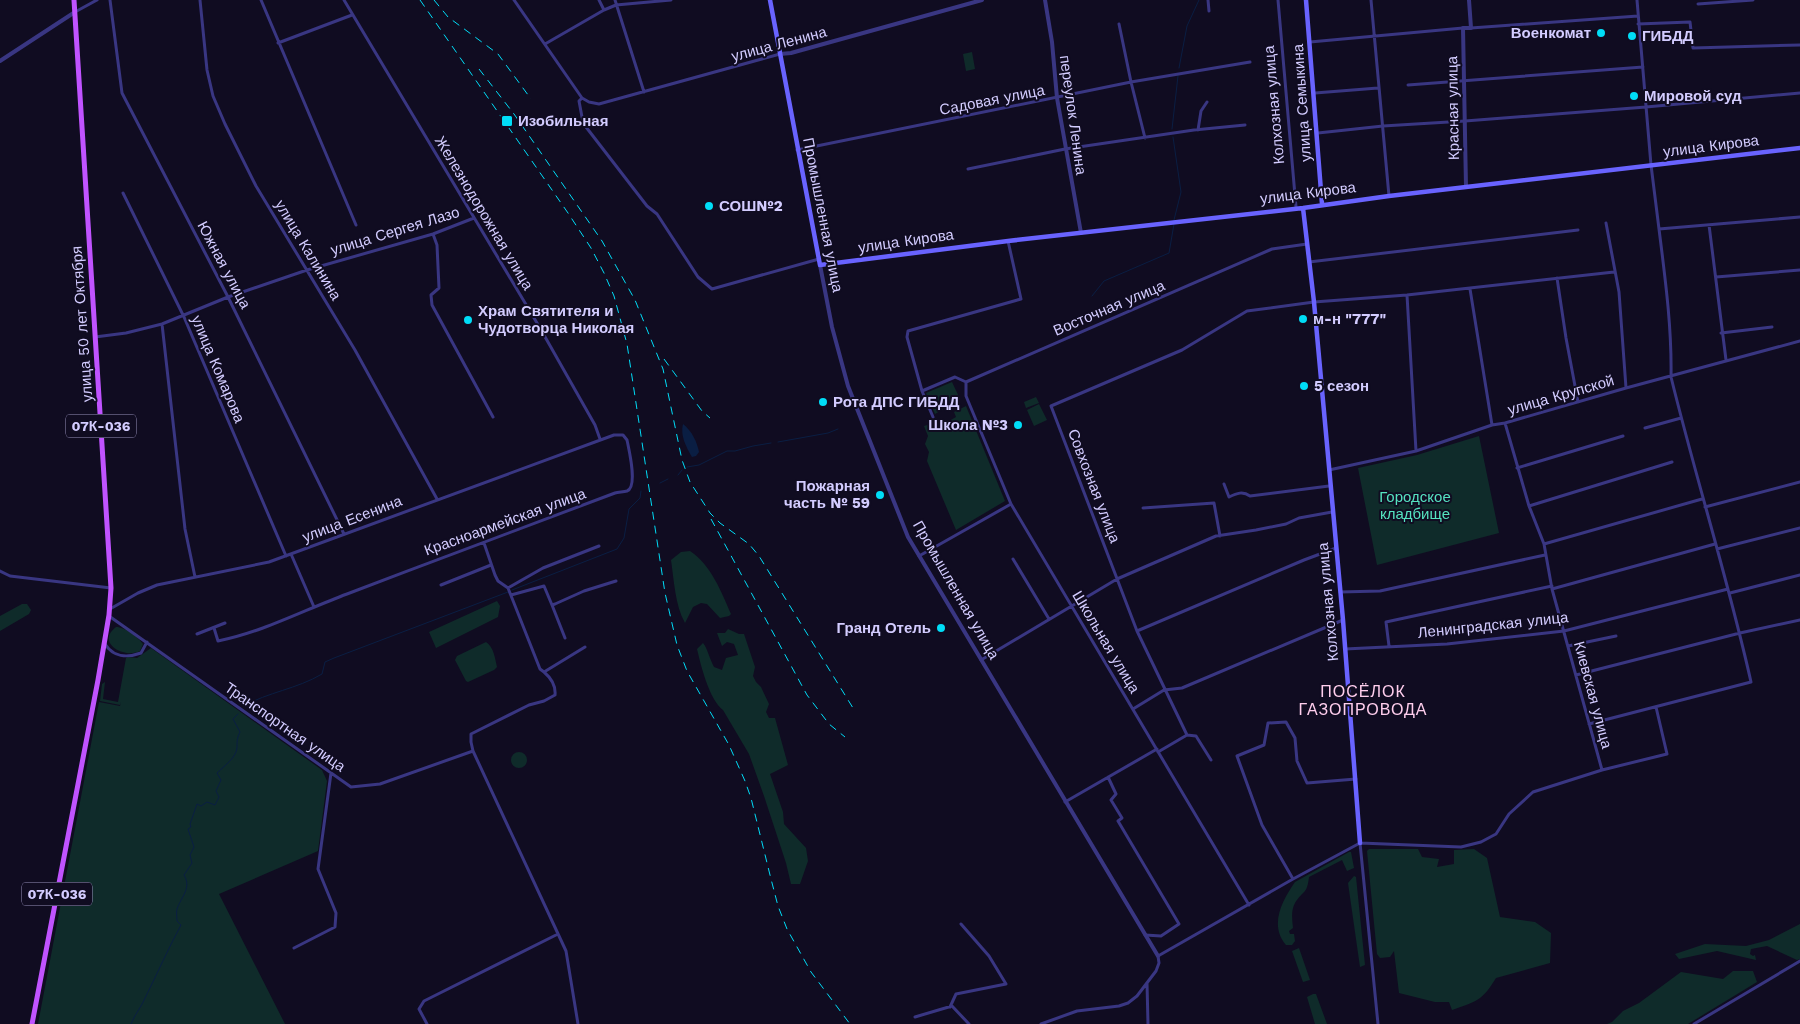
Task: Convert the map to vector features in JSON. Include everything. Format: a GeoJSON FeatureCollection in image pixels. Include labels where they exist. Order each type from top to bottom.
{"type":"FeatureCollection","features":[{"type":"Feature","properties":{"kind":"main road","name":"улица 50 лет Октября"},"geometry":{"type":"LineString","coordinates":[[32,1024],[83,765],[104,644],[111,588],[74,0]]}},
{"type":"Feature","properties":{"kind":"main road","name":"Промышленная улица"},"geometry":{"type":"LineString","coordinates":[[770,0],[820,266]]}},
{"type":"Feature","properties":{"kind":"main road","name":"улица Семыкина"},"geometry":{"type":"LineString","coordinates":[[1306,0],[1318,133],[1322,204]]}},
{"type":"Feature","properties":{"kind":"main road","name":"улица Кирова"},"geometry":{"type":"LineString","coordinates":[[820,266],[1008,241],[1303,208],[1322,204],[1800,148]]}},
{"type":"Feature","properties":{"kind":"main road","name":"Колхозная улица"},"geometry":{"type":"LineString","coordinates":[[1303,208],[1314,302],[1343,620],[1360,843]]}},
{"type":"Feature","properties":{"kind":"street"},"geometry":{"type":"LineString","coordinates":[[0,61],[96,0]]}},
{"type":"Feature","properties":{"kind":"street","name":"Южная улица"},"geometry":{"type":"LineString","coordinates":[[110,0],[122,93],[228,297],[344,534]]}},
{"type":"Feature","properties":{"kind":"street","name":"улица Калинина"},"geometry":{"type":"LineString","coordinates":[[200,0],[207,70],[213,96],[225,124],[256,186],[355,350],[437,499]]}},
{"type":"Feature","properties":{"kind":"street"},"geometry":{"type":"LineString","coordinates":[[261,0],[356,225]]}},
{"type":"Feature","properties":{"kind":"street","name":"Железнодорожная улица"},"geometry":{"type":"LineString","coordinates":[[344,0],[540,328],[595,425],[600,440]]}},
{"type":"Feature","properties":{"kind":"street"},"geometry":{"type":"LineString","coordinates":[[514,0],[582,98],[579,101],[586,128],[647,206],[657,214],[698,277],[712,289],[819,259]]}},
{"type":"Feature","properties":{"kind":"street"},"geometry":{"type":"LineString","coordinates":[[599,0],[604,10]]}},
{"type":"Feature","properties":{"kind":"street"},"geometry":{"type":"LineString","coordinates":[[614,0],[644,92]]}},
{"type":"Feature","properties":{"kind":"street"},"geometry":{"type":"LineString","coordinates":[[545,44],[616,5],[671,0]]}},
{"type":"Feature","properties":{"kind":"street","name":"улица Ленина"},"geometry":{"type":"LineString","coordinates":[[582,98],[599,104],[982,0]]}},
{"type":"Feature","properties":{"kind":"street","name":"переулок Ленина"},"geometry":{"type":"LineString","coordinates":[[1045,0],[1052,42],[1057,98],[1081,234]]}},
{"type":"Feature","properties":{"kind":"street"},"geometry":{"type":"LineString","coordinates":[[1208,0],[1209,11]]}},
{"type":"Feature","properties":{"kind":"street","name":"Колхозная улица"},"geometry":{"type":"LineString","coordinates":[[1278,0],[1296,208]]}},
{"type":"Feature","properties":{"kind":"street"},"geometry":{"type":"LineString","coordinates":[[1371,0],[1389,196]]}},
{"type":"Feature","properties":{"kind":"street"},"geometry":{"type":"LineString","coordinates":[[1469,0],[1471,28]]}},
{"type":"Feature","properties":{"kind":"street"},"geometry":{"type":"LineString","coordinates":[[1588,724],[1750,682],[1740,633],[1702,499],[1671,377],[1666,289],[1651,165],[1637,0]]}},
{"type":"Feature","properties":{"kind":"street"},"geometry":{"type":"LineString","coordinates":[[1698,4],[1753,0]]}},
{"type":"Feature","properties":{"kind":"street"},"geometry":{"type":"LineString","coordinates":[[278,43],[352,15]]}},
{"type":"Feature","properties":{"kind":"street"},"geometry":{"type":"LineString","coordinates":[[1310,42],[1463,28],[1638,16]]}},
{"type":"Feature","properties":{"kind":"street"},"geometry":{"type":"LineString","coordinates":[[1638,24],[1690,22],[1693,48],[1800,45]]}},
{"type":"Feature","properties":{"kind":"street"},"geometry":{"type":"LineString","coordinates":[[1119,24],[1145,138]]}},
{"type":"Feature","properties":{"kind":"street","name":"Красная улица"},"geometry":{"type":"LineString","coordinates":[[1463,28],[1466,187]]}},
{"type":"Feature","properties":{"kind":"street","name":"Садовая улица"},"geometry":{"type":"LineString","coordinates":[[797,150],[1131,82],[1250,62]]}},
{"type":"Feature","properties":{"kind":"street"},"geometry":{"type":"LineString","coordinates":[[1408,85],[1643,67]]}},
{"type":"Feature","properties":{"kind":"street"},"geometry":{"type":"LineString","coordinates":[[1314,93],[1378,88]]}},
{"type":"Feature","properties":{"kind":"street"},"geometry":{"type":"LineString","coordinates":[[1318,133],[1383,126],[1646,107],[1800,93]]}},
{"type":"Feature","properties":{"kind":"street"},"geometry":{"type":"LineString","coordinates":[[1198,130],[1201,111],[1207,102]]}},
{"type":"Feature","properties":{"kind":"street"},"geometry":{"type":"LineString","coordinates":[[968,169],[1066,149],[1245,125]]}},
{"type":"Feature","properties":{"kind":"street","name":"улица Комарова"},"geometry":{"type":"LineString","coordinates":[[123,193],[184,317],[286,556]]}},
{"type":"Feature","properties":{"kind":"street"},"geometry":{"type":"LineString","coordinates":[[1659,230],[1800,217]]}},
{"type":"Feature","properties":{"kind":"street","name":"улица Сергея Лазо"},"geometry":{"type":"LineString","coordinates":[[95,337],[126,333],[162,324],[184,317],[228,297],[307,270],[434,234],[474,218]]}},
{"type":"Feature","properties":{"kind":"street"},"geometry":{"type":"LineString","coordinates":[[1606,223],[1619,292],[1626,388]]}},
{"type":"Feature","properties":{"kind":"street"},"geometry":{"type":"LineString","coordinates":[[1708,225],[1726,360]]}},
{"type":"Feature","properties":{"kind":"street"},"geometry":{"type":"LineString","coordinates":[[1309,262],[1578,230]]}},
{"type":"Feature","properties":{"kind":"street"},"geometry":{"type":"LineString","coordinates":[[434,234],[437,245],[439,288],[431,295],[432,305],[493,417]]}},
{"type":"Feature","properties":{"kind":"street"},"geometry":{"type":"LineString","coordinates":[[933,417],[922,391],[906,337],[908,331],[1021,299],[1008,241]]}},
{"type":"Feature","properties":{"kind":"street","name":"Восточная улица"},"geometry":{"type":"LineString","coordinates":[[922,391],[955,377],[966,382],[1272,249],[1306,244]]}},
{"type":"Feature","properties":{"kind":"street","name":"Промышленная улица"},"geometry":{"type":"LineString","coordinates":[[820,266],[832,327],[848,386],[908,537],[1064,802],[1158,956]]}},
{"type":"Feature","properties":{"kind":"street"},"geometry":{"type":"LineString","coordinates":[[1716,277],[1800,270]]}},
{"type":"Feature","properties":{"kind":"street"},"geometry":{"type":"LineString","coordinates":[[1314,302],[1470,289],[1614,272]]}},
{"type":"Feature","properties":{"kind":"street"},"geometry":{"type":"LineString","coordinates":[[1557,278],[1578,402]]}},
{"type":"Feature","properties":{"kind":"street"},"geometry":{"type":"LineString","coordinates":[[1470,289],[1492,425]]}},
{"type":"Feature","properties":{"kind":"street"},"geometry":{"type":"LineString","coordinates":[[1407,295],[1416,451]]}},
{"type":"Feature","properties":{"kind":"street","name":"Совхозная улица"},"geometry":{"type":"LineString","coordinates":[[1211,760],[1196,736],[1187,735],[1137,631],[1051,406],[1182,350],[1247,311],[1314,302]]}},
{"type":"Feature","properties":{"kind":"street"},"geometry":{"type":"LineString","coordinates":[[162,324],[184,529],[195,577]]}},
{"type":"Feature","properties":{"kind":"street"},"geometry":{"type":"LineString","coordinates":[[1721,333],[1772,327]]}},
{"type":"Feature","properties":{"kind":"street","name":"улица Крупской"},"geometry":{"type":"LineString","coordinates":[[1328,470],[1416,451],[1492,425],[1505,424],[1800,340]]}},
{"type":"Feature","properties":{"kind":"street","name":"Школьная улица"},"geometry":{"type":"LineString","coordinates":[[966,382],[966,396],[1011,504],[1249,905]]}},
{"type":"Feature","properties":{"kind":"street"},"geometry":{"type":"LineString","coordinates":[[1645,428],[1681,418]]}},
{"type":"Feature","properties":{"kind":"street","name":"Киевская улица"},"geometry":{"type":"LineString","coordinates":[[1505,424],[1529,506],[1544,544],[1552,588],[1602,770]]}},
{"type":"Feature","properties":{"kind":"street","name":"Красноармейская улица"},"geometry":{"type":"LineString","coordinates":[[214,628],[218,641],[241,636],[314,606],[606,496],[627,491],[631,487],[633,478],[627,440],[623,435],[614,435],[600,440]]}},
{"type":"Feature","properties":{"kind":"street"},"geometry":{"type":"LineString","coordinates":[[1517,468],[1623,436]]}},
{"type":"Feature","properties":{"kind":"street","name":"улица Есенина"},"geometry":{"type":"LineString","coordinates":[[109,612],[138,593],[157,585],[268,562],[600,440]]}},
{"type":"Feature","properties":{"kind":"street"},"geometry":{"type":"LineString","coordinates":[[1529,506],[1672,462]]}},
{"type":"Feature","properties":{"kind":"street"},"geometry":{"type":"LineString","coordinates":[[1705,507],[1800,482]]}},
{"type":"Feature","properties":{"kind":"street"},"geometry":{"type":"LineString","coordinates":[[1224,484],[1229,496],[1237,493],[1246,493],[1250,496],[1330,486]]}},
{"type":"Feature","properties":{"kind":"street"},"geometry":{"type":"LineString","coordinates":[[1544,544],[1702,499]]}},
{"type":"Feature","properties":{"kind":"street"},"geometry":{"type":"LineString","coordinates":[[1143,508],[1214,502],[1220,536]]}},
{"type":"Feature","properties":{"kind":"street"},"geometry":{"type":"LineString","coordinates":[[919,556],[1011,504]]}},
{"type":"Feature","properties":{"kind":"street"},"geometry":{"type":"LineString","coordinates":[[981,660],[1117,579],[1220,536],[1286,524],[1299,518],[1332,512]]}},
{"type":"Feature","properties":{"kind":"street"},"geometry":{"type":"LineString","coordinates":[[1717,549],[1800,528]]}},
{"type":"Feature","properties":{"kind":"street"},"geometry":{"type":"LineString","coordinates":[[484,543],[498,581],[508,588],[540,669],[551,678],[555,695],[544,702],[530,705],[471,734],[471,742],[566,951],[578,1024]]}},
{"type":"Feature","properties":{"kind":"street"},"geometry":{"type":"LineString","coordinates":[[1389,646],[1386,622],[1552,588],[1715,544]]}},
{"type":"Feature","properties":{"kind":"street"},"geometry":{"type":"LineString","coordinates":[[508,588],[543,568],[598,546]]}},
{"type":"Feature","properties":{"kind":"street"},"geometry":{"type":"LineString","coordinates":[[1137,631],[1336,548]]}},
{"type":"Feature","properties":{"kind":"street"},"geometry":{"type":"LineString","coordinates":[[291,554],[314,606]]}},
{"type":"Feature","properties":{"kind":"street"},"geometry":{"type":"LineString","coordinates":[[1340,592],[1380,591],[1545,555]]}},
{"type":"Feature","properties":{"kind":"street"},"geometry":{"type":"LineString","coordinates":[[1013,558],[1049,620]]}},
{"type":"Feature","properties":{"kind":"street"},"geometry":{"type":"LineString","coordinates":[[441,585],[491,565]]}},
{"type":"Feature","properties":{"kind":"street"},"geometry":{"type":"LineString","coordinates":[[0,571],[10,576],[111,588]]}},
{"type":"Feature","properties":{"kind":"street","name":"Ленинградская улица"},"geometry":{"type":"LineString","coordinates":[[1345,650],[1447,644],[1564,631],[1800,575]]}},
{"type":"Feature","properties":{"kind":"street"},"geometry":{"type":"LineString","coordinates":[[552,605],[584,591],[616,581]]}},
{"type":"Feature","properties":{"kind":"street"},"geometry":{"type":"LineString","coordinates":[[511,595],[544,586],[565,638]]}},
{"type":"Feature","properties":{"kind":"street","name":"Транспортная улица"},"geometry":{"type":"LineString","coordinates":[[109,612],[147,642],[351,787],[380,784],[474,751]]}},
{"type":"Feature","properties":{"kind":"street"},"geometry":{"type":"LineString","coordinates":[[1133,709],[1164,690],[1182,688],[1343,620]]}},
{"type":"Feature","properties":{"kind":"street"},"geometry":{"type":"LineString","coordinates":[[1576,675],[1740,633],[1800,620]]}},
{"type":"Feature","properties":{"kind":"street"},"geometry":{"type":"LineString","coordinates":[[197,634],[225,623]]}},
{"type":"Feature","properties":{"kind":"street"},"geometry":{"type":"LineString","coordinates":[[1568,646],[1616,636]]}},
{"type":"Feature","properties":{"kind":"street"},"geometry":{"type":"LineString","coordinates":[[104,644],[112,653],[122,656],[141,653],[147,642]]}},
{"type":"Feature","properties":{"kind":"street"},"geometry":{"type":"LineString","coordinates":[[544,672],[585,647]]}},
{"type":"Feature","properties":{"kind":"street"},"geometry":{"type":"LineString","coordinates":[[1041,1024],[1077,1011],[1128,1003],[1137,996],[1147,982],[1159,963],[1158,956],[1360,843],[1462,847],[1481,842],[1496,834],[1509,814],[1533,792],[1602,770],[1667,754],[1656,707]]}},
{"type":"Feature","properties":{"kind":"street"},"geometry":{"type":"LineString","coordinates":[[1293,879],[1262,825],[1237,756],[1264,745],[1268,723],[1286,722],[1295,738],[1297,761],[1307,783],[1356,779]]}},
{"type":"Feature","properties":{"kind":"street"},"geometry":{"type":"LineString","coordinates":[[1064,802],[1187,735]]}},
{"type":"Feature","properties":{"kind":"street"},"geometry":{"type":"LineString","coordinates":[[294,948],[335,927],[336,912],[318,869],[331,773]]}},
{"type":"Feature","properties":{"kind":"street"},"geometry":{"type":"LineString","coordinates":[[1108,777],[1116,794],[1111,800],[1122,818],[1118,821],[1179,924],[1160,936],[1144,935]]}},
{"type":"Feature","properties":{"kind":"street","name":"Колхозная улица"},"geometry":{"type":"LineString","coordinates":[[1360,843],[1378,1024]]}},
{"type":"Feature","properties":{"kind":"street"},"geometry":{"type":"LineString","coordinates":[[950,1007],[956,994],[1006,984],[989,956],[961,924]]}},
{"type":"Feature","properties":{"kind":"street"},"geometry":{"type":"LineString","coordinates":[[427,1024],[419,1009],[424,1001],[558,934]]}},
{"type":"Feature","properties":{"kind":"street"},"geometry":{"type":"LineString","coordinates":[[1694,1024],[1800,961]]}},
{"type":"Feature","properties":{"kind":"street"},"geometry":{"type":"LineString","coordinates":[[1147,982],[1148,1024]]}},
{"type":"Feature","properties":{"kind":"street"},"geometry":{"type":"LineString","coordinates":[[915,1017],[952,1006],[969,1024]]}},
{"type":"Feature","properties":{"kind":"green space"},"geometry":{"type":"Polygon","coordinates":[[[972,52],[975,69],[966,71],[963,54],[972,52]]]}},
{"type":"Feature","properties":{"kind":"green space"},"geometry":{"type":"Polygon","coordinates":[[[952,382],[960,399],[935,414],[926,393],[952,382]]]}},
{"type":"Feature","properties":{"kind":"green space"},"geometry":{"type":"Polygon","coordinates":[[[1036,397],[1039,403],[1026,408],[1024,402],[1036,397]]]}},
{"type":"Feature","properties":{"kind":"green space"},"geometry":{"type":"Polygon","coordinates":[[[1039,404],[1047,420],[1034,426],[1027,410],[1039,404]]]}},
{"type":"Feature","properties":{"kind":"green space"},"geometry":{"type":"Polygon","coordinates":[[[966,406],[1005,501],[956,530],[927,461],[929,452],[925,444],[928,436],[924,426],[940,421],[942,425],[956,417],[954,412],[966,406]]]}},
{"type":"Feature","properties":{"kind":"green space","name":"Городское кладбище"},"geometry":{"type":"Polygon","coordinates":[[[1479,436],[1499,533],[1377,565],[1358,468],[1417,455],[1479,436]]]}},
{"type":"Feature","properties":{"kind":"green space"},"geometry":{"type":"Polygon","coordinates":[[[690,551],[704,564],[715,579],[731,614],[729,616],[720,618],[707,604],[701,603],[693,607],[685,623],[677,600],[671,560],[681,552],[690,551]]]}},
{"type":"Feature","properties":{"kind":"green space"},"geometry":{"type":"Polygon","coordinates":[[[497,601],[500,606],[498,617],[436,648],[429,632],[497,601]]]}},
{"type":"Feature","properties":{"kind":"green space"},"geometry":{"type":"Polygon","coordinates":[[[22,604],[27,604],[31,610],[29,614],[0,631],[0,616],[22,604]]]}},
{"type":"Feature","properties":{"kind":"green space"},"geometry":{"type":"Polygon","coordinates":[[[116,627],[120,627],[138,638],[143,644],[140,651],[127,653],[114,648],[110,644],[110,633],[116,627]]]}},
{"type":"Feature","properties":{"kind":"green space"},"geometry":{"type":"Polygon","coordinates":[[[728,629],[744,634],[755,667],[753,676],[769,704],[766,712],[769,718],[775,718],[788,765],[770,774],[783,812],[784,824],[806,848],[808,861],[800,884],[791,884],[786,863],[749,754],[706,682],[697,649],[703,643],[714,667],[722,670],[726,658],[738,655],[734,644],[727,642],[722,646],[717,633],[725,633],[728,629]]]}},
{"type":"Feature","properties":{"kind":"green space"},"geometry":{"type":"Polygon","coordinates":[[[486,642],[492,650],[497,667],[468,682],[455,660],[457,656],[486,642]]]}},
{"type":"Feature","properties":{"kind":"green space"},"geometry":{"type":"Polygon","coordinates":[[[151,648],[322,770],[327,781],[318,851],[219,894],[285,1024],[38,1024],[99,702],[120,706],[121,702],[120,705],[100,701],[102,684],[105,682],[103,699],[118,702],[126,658],[137,658],[151,648]]]}},
{"type":"Feature","properties":{"kind":"green space"},"geometry":{"type":"Polygon","coordinates":[[[516,752],[522,752],[527,757],[525,766],[516,768],[511,763],[511,757],[516,752]]]}},
{"type":"Feature","properties":{"kind":"green space"},"geometry":{"type":"Polygon","coordinates":[[[1369,849],[1418,849],[1422,857],[1439,859],[1437,867],[1454,864],[1454,850],[1474,849],[1487,858],[1500,917],[1535,922],[1551,933],[1550,963],[1496,978],[1483,996],[1452,1010],[1449,1002],[1435,1002],[1399,993],[1394,951],[1390,957],[1380,958],[1377,954],[1367,851],[1369,849]]]}},
{"type":"Feature","properties":{"kind":"green space"},"geometry":{"type":"Polygon","coordinates":[[[1351,852],[1354,868],[1347,871],[1342,860],[1309,877],[1306,890],[1295,903],[1293,909],[1293,928],[1289,931],[1290,934],[1294,934],[1295,941],[1292,945],[1286,945],[1278,929],[1279,913],[1295,882],[1351,852]]]}},
{"type":"Feature","properties":{"kind":"green space"},"geometry":{"type":"Polygon","coordinates":[[[1354,876],[1356,877],[1365,965],[1360,967],[1348,883],[1354,876]]]}},
{"type":"Feature","properties":{"kind":"green space"},"geometry":{"type":"Polygon","coordinates":[[[1800,924],[1800,959],[1797,960],[1767,946],[1751,949],[1750,954],[1755,955],[1756,960],[1717,951],[1679,959],[1675,954],[1705,944],[1746,946],[1769,940],[1800,924]]]}},
{"type":"Feature","properties":{"kind":"green space"},"geometry":{"type":"Polygon","coordinates":[[[1299,948],[1310,980],[1303,982],[1292,951],[1299,948]]]}},
{"type":"Feature","properties":{"kind":"green space"},"geometry":{"type":"Polygon","coordinates":[[[1733,971],[1753,971],[1757,982],[1688,1024],[1607,1024],[1681,972],[1723,979],[1733,971]]]}},
{"type":"Feature","properties":{"kind":"green space"},"geometry":{"type":"Polygon","coordinates":[[[1316,994],[1327,1024],[1315,1024],[1307,997],[1316,994]]]}},
{"type":"Feature","properties":{"kind":"water"},"geometry":{"type":"Polygon","coordinates":[[[683,424],[695,441],[699,452],[696,456],[692,457],[686,445],[682,432],[683,424]]]}},
{"type":"Feature","properties":{"kind":"waterway"},"geometry":{"type":"LineString","coordinates":[[1179,68],[1187,26],[1199,0]]}},
{"type":"Feature","properties":{"kind":"waterway"},"geometry":{"type":"LineString","coordinates":[[1172,129],[1178,76]]}},
{"type":"Feature","properties":{"kind":"waterway"},"geometry":{"type":"LineString","coordinates":[[1173,137],[1181,192],[1174,220]]}},
{"type":"Feature","properties":{"kind":"waterway"},"geometry":{"type":"LineString","coordinates":[[1092,296],[1104,281],[1169,253],[1174,224]]}},
{"type":"Feature","properties":{"kind":"waterway"},"geometry":{"type":"LineString","coordinates":[[778,442],[828,433],[838,429]]}},
{"type":"Feature","properties":{"kind":"waterway"},"geometry":{"type":"LineString","coordinates":[[687,467],[699,465],[727,451],[771,443]]}},
{"type":"Feature","properties":{"kind":"waterway"},"geometry":{"type":"LineString","coordinates":[[678,475],[682,470]]}},
{"type":"Feature","properties":{"kind":"waterway"},"geometry":{"type":"LineString","coordinates":[[660,483],[668,479]]}},
{"type":"Feature","properties":{"kind":"waterway"},"geometry":{"type":"LineString","coordinates":[[512,590],[617,549],[624,538],[629,509],[640,498],[641,491]]}},
{"type":"Feature","properties":{"kind":"waterway"},"geometry":{"type":"LineString","coordinates":[[244,706],[322,674],[325,662],[334,658],[508,592]]}},
{"type":"Feature","properties":{"kind":"waterway"},"geometry":{"type":"LineString","coordinates":[[131,1024],[181,925],[177,921],[177,910],[185,892],[187,884],[184,875],[192,863],[190,855],[194,847],[188,829],[191,827],[190,824],[197,804],[201,806],[207,802],[215,805],[219,797],[216,791],[221,780],[217,773],[229,762],[236,752],[240,732],[233,719],[238,714]]}},
{"type":"Feature","properties":{"kind":"railway"},"geometry":{"type":"LineString","coordinates":[[420,0],[591,248],[614,296],[627,344],[665,593],[677,645],[687,671],[729,745],[745,781],[778,906],[787,929],[811,972],[850,1024]]}},
{"type":"Feature","properties":{"kind":"railway"},"geometry":{"type":"LineString","coordinates":[[434,0],[448,17],[498,54],[531,99]]}},
{"type":"Feature","properties":{"kind":"railway"},"geometry":{"type":"LineString","coordinates":[[479,69],[514,114],[602,241],[635,300],[663,369],[682,460],[690,482],[710,513],[720,523],[749,544],[759,556],[853,708]]}},
{"type":"Feature","properties":{"kind":"railway"},"geometry":{"type":"LineString","coordinates":[[664,359],[702,411],[710,418]]}},
{"type":"Feature","properties":{"kind":"railway"},"geometry":{"type":"LineString","coordinates":[[711,519],[807,695],[829,724],[845,737]]}},
{"type":"Feature","properties":{"kind":"place","name":"Военкомат"},"geometry":{"type":"Point","coordinates":[1601,33]}},
{"type":"Feature","properties":{"kind":"place","name":"ГИБДД"},"geometry":{"type":"Point","coordinates":[1632,36]}},
{"type":"Feature","properties":{"kind":"place","name":"Мировой суд"},"geometry":{"type":"Point","coordinates":[1634,96]}},
{"type":"Feature","properties":{"kind":"place","name":"Изобильная"},"geometry":{"type":"Point","coordinates":[507,121]}},
{"type":"Feature","properties":{"kind":"place","name":"СОШ№2"},"geometry":{"type":"Point","coordinates":[709,206]}},
{"type":"Feature","properties":{"kind":"place","name":"м-н \"777\""},"geometry":{"type":"Point","coordinates":[1303,319]}},
{"type":"Feature","properties":{"kind":"place","name":"Храм Святителя и Чудотворца Николая"},"geometry":{"type":"Point","coordinates":[468,320]}},
{"type":"Feature","properties":{"kind":"place","name":"5 сезон"},"geometry":{"type":"Point","coordinates":[1304,386]}},
{"type":"Feature","properties":{"kind":"place","name":"Рота ДПС ГИБДД"},"geometry":{"type":"Point","coordinates":[823,402]}},
{"type":"Feature","properties":{"kind":"place","name":"Школа №3"},"geometry":{"type":"Point","coordinates":[1018,425]}},
{"type":"Feature","properties":{"kind":"place","name":"Пожарная часть № 59"},"geometry":{"type":"Point","coordinates":[880,495]}},
{"type":"Feature","properties":{"kind":"place","name":"Гранд Отель"},"geometry":{"type":"Point","coordinates":[941,628]}},
{"type":"Feature","properties":{"kind":"district","name":"ПОСЁЛОК ГАЗОПРОВОДА"},"geometry":{"type":"Point","coordinates":[1363,700]}}]}
